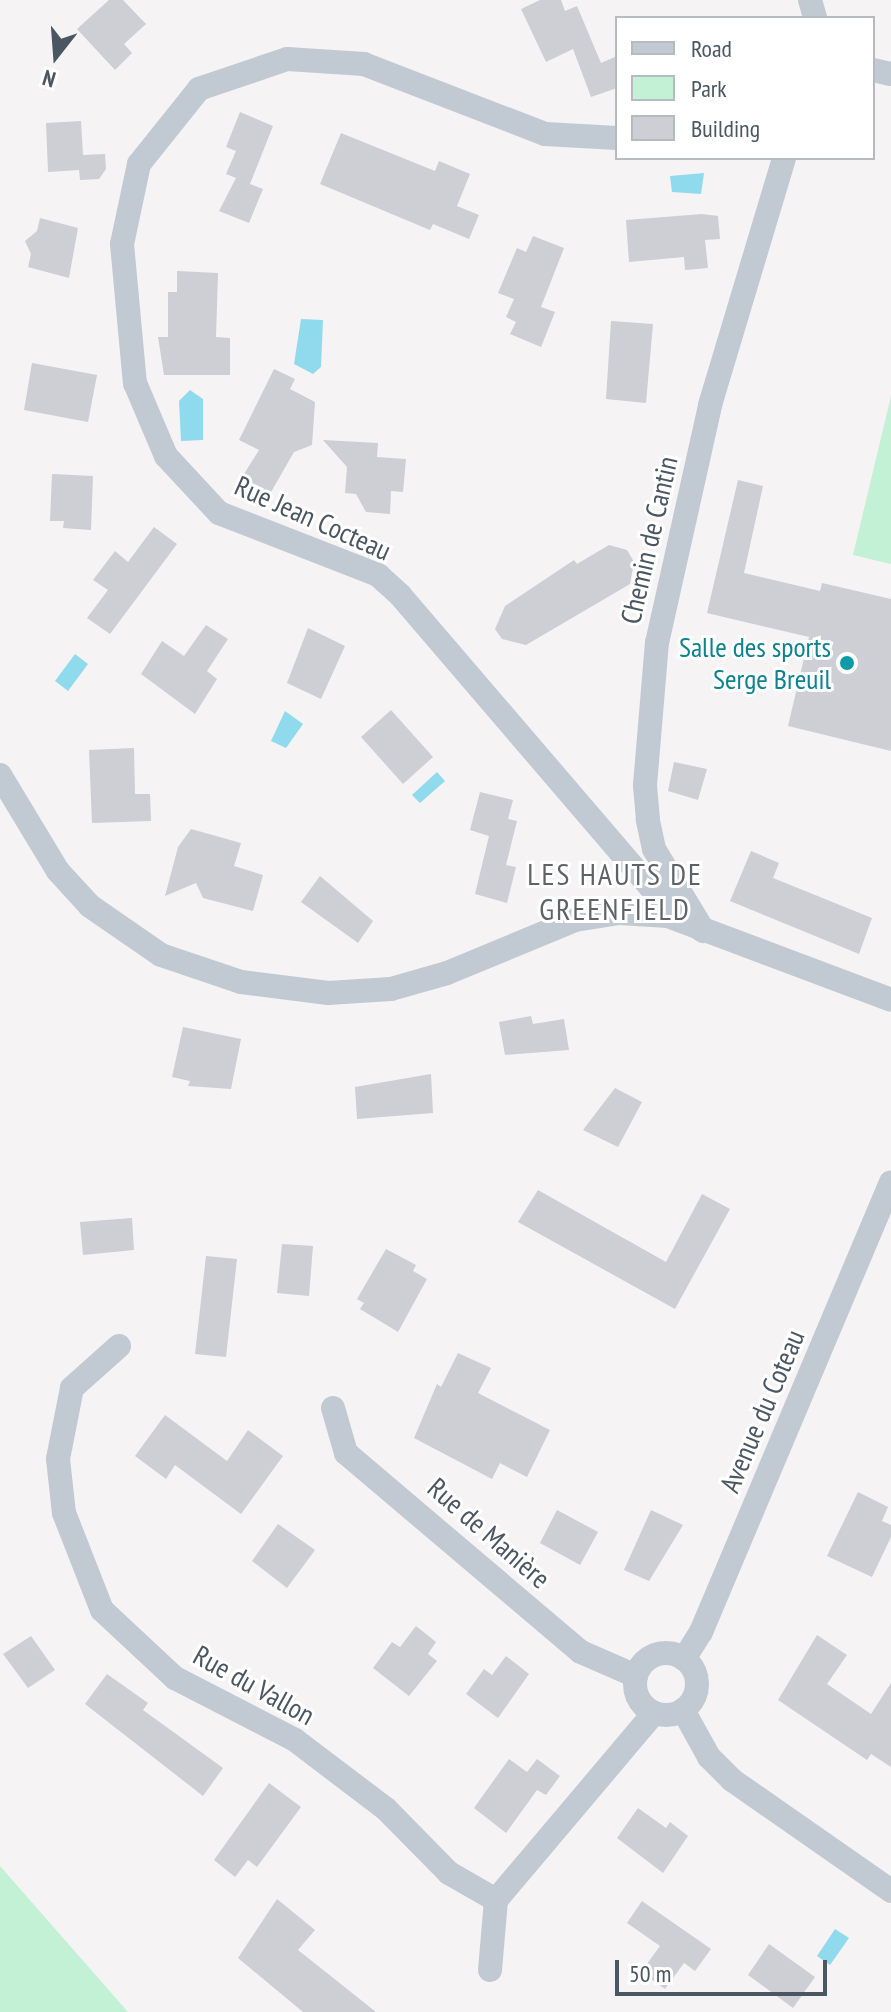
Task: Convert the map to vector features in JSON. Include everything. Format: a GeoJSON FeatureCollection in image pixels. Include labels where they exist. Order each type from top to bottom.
{"type":"FeatureCollection","features":[{"type":"Feature","properties":{"kind":"street","name":"Rue Jean Cocteau"},"geometry":{"type":"LineString","coordinates":[[615,138],[545,134],[364,64],[287,59],[199,89],[139,164],[122,244],[135,383],[166,456],[219,513],[378,575],[400,595],[662,901],[703,931]]}},
{"type":"Feature","properties":{"kind":"street","name":"Chemin de Cantin"},"geometry":{"type":"LineString","coordinates":[[703,931],[654,849],[648,820],[645,785],[657,643],[710,405],[783,160]]}},
{"type":"Feature","properties":{"kind":"street"},"geometry":{"type":"LineString","coordinates":[[0,775],[58,871],[90,906],[161,955],[241,982],[328,993],[391,989],[447,973],[575,920],[619,913],[668,916],[891,1000]]}},
{"type":"Feature","properties":{"kind":"street","name":"Avenue du Coteau"},"geometry":{"type":"LineString","coordinates":[[684,1659],[701,1632],[891,1183]]}},
{"type":"Feature","properties":{"kind":"street","name":"Rue du Vallon"},"geometry":{"type":"LineString","coordinates":[[119,1346],[72,1388],[58,1459],[64,1513],[102,1610],[175,1678],[295,1740],[386,1809],[449,1873],[496,1900]]}},
{"type":"Feature","properties":{"kind":"street","name":"Rue de Manière"},"geometry":{"type":"LineString","coordinates":[[333,1408],[346,1453],[581,1652],[636,1676]]}},
{"type":"Feature","properties":{"kind":"street"},"geometry":{"type":"LineString","coordinates":[[654,1713],[636,1693],[636,1676],[656,1655],[684,1659],[697,1685],[683,1710]]}},
{"type":"Feature","properties":{"kind":"street"},"geometry":{"type":"LineString","coordinates":[[490,1970],[496,1900],[654,1713],[683,1710]]}},
{"type":"Feature","properties":{"kind":"street"},"geometry":{"type":"LineString","coordinates":[[683,1710],[709,1757],[732,1780],[891,1891]]}},
{"type":"Feature","properties":{"kind":"green space"},"geometry":{"type":"Polygon","coordinates":[[[891,396],[891,564],[853,555],[891,396]]]}},
{"type":"Feature","properties":{"kind":"green space"},"geometry":{"type":"Polygon","coordinates":[[[0,1866],[128,2012],[0,2012],[0,1866]]]}},
{"type":"Feature","properties":{"kind":"water"},"geometry":{"type":"Polygon","coordinates":[[[704,173],[701,194],[672,192],[670,176],[704,173]]]}},
{"type":"Feature","properties":{"kind":"water"},"geometry":{"type":"Polygon","coordinates":[[[301,319],[323,320],[321,367],[313,374],[294,364],[301,319]]]}},
{"type":"Feature","properties":{"kind":"water"},"geometry":{"type":"Polygon","coordinates":[[[190,390],[203,399],[203,440],[181,441],[179,401],[190,390]]]}},
{"type":"Feature","properties":{"kind":"water"},"geometry":{"type":"Polygon","coordinates":[[[75,654],[88,664],[68,691],[55,681],[75,654]]]}},
{"type":"Feature","properties":{"kind":"water"},"geometry":{"type":"Polygon","coordinates":[[[285,711],[303,724],[286,748],[271,741],[285,711]]]}},
{"type":"Feature","properties":{"kind":"water"},"geometry":{"type":"Polygon","coordinates":[[[437,772],[445,781],[420,803],[412,795],[437,772]]]}},
{"type":"Feature","properties":{"kind":"water"},"geometry":{"type":"Polygon","coordinates":[[[835,1929],[849,1938],[830,1965],[817,1956],[835,1929]]]}},
{"type":"Feature","properties":{"kind":"building"},"geometry":{"type":"Polygon","coordinates":[[[109,0],[123,0],[146,24],[124,44],[132,53],[115,70],[77,29],[109,0]]]}},
{"type":"Feature","properties":{"kind":"building"},"geometry":{"type":"Polygon","coordinates":[[[540,0],[561,0],[565,11],[577,6],[601,63],[615,57],[615,89],[591,97],[573,49],[546,62],[521,9],[540,0]]]}},
{"type":"Feature","properties":{"kind":"building"},"geometry":{"type":"Polygon","coordinates":[[[240,112],[273,126],[250,184],[263,189],[249,223],[219,211],[236,178],[226,174],[236,151],[226,147],[240,112]]]}},
{"type":"Feature","properties":{"kind":"building"},"geometry":{"type":"Polygon","coordinates":[[[81,121],[83,155],[105,154],[106,169],[99,179],[80,180],[79,170],[48,172],[46,123],[81,121]]]}},
{"type":"Feature","properties":{"kind":"building"},"geometry":{"type":"Polygon","coordinates":[[[341,133],[435,171],[439,161],[470,174],[457,206],[479,215],[469,239],[433,224],[430,230],[320,184],[341,133]]]}},
{"type":"Feature","properties":{"kind":"building"},"geometry":{"type":"Polygon","coordinates":[[[702,214],[718,216],[720,239],[705,240],[708,268],[685,270],[684,257],[629,262],[626,220],[702,214]]]}},
{"type":"Feature","properties":{"kind":"building"},"geometry":{"type":"Polygon","coordinates":[[[40,218],[78,228],[69,278],[28,267],[31,254],[25,241],[37,231],[40,218]]]}},
{"type":"Feature","properties":{"kind":"building"},"geometry":{"type":"Polygon","coordinates":[[[533,236],[564,248],[541,307],[555,312],[541,347],[510,334],[516,322],[506,317],[514,299],[498,293],[517,248],[526,252],[533,236]]]}},
{"type":"Feature","properties":{"kind":"building"},"geometry":{"type":"Polygon","coordinates":[[[177,271],[218,273],[216,337],[230,338],[230,375],[164,375],[158,337],[168,337],[168,292],[177,292],[177,271]]]}},
{"type":"Feature","properties":{"kind":"building"},"geometry":{"type":"Polygon","coordinates":[[[611,321],[653,324],[646,403],[606,399],[611,321]]]}},
{"type":"Feature","properties":{"kind":"building"},"geometry":{"type":"Polygon","coordinates":[[[32,363],[97,375],[88,422],[24,410],[32,363]]]}},
{"type":"Feature","properties":{"kind":"building"},"geometry":{"type":"Polygon","coordinates":[[[274,369],[295,379],[290,389],[315,402],[312,445],[294,452],[267,499],[239,482],[259,450],[239,440],[274,369]]]}},
{"type":"Feature","properties":{"kind":"building"},"geometry":{"type":"Polygon","coordinates":[[[323,440],[378,443],[377,457],[406,459],[403,492],[391,491],[390,514],[366,512],[356,494],[345,493],[347,467],[323,440]]]}},
{"type":"Feature","properties":{"kind":"building"},"geometry":{"type":"Polygon","coordinates":[[[52,474],[93,476],[91,530],[63,528],[64,521],[50,521],[52,474]]]}},
{"type":"Feature","properties":{"kind":"building","name":"Salle des sports Serge Breuil"},"geometry":{"type":"Polygon","coordinates":[[[738,480],[763,486],[744,573],[820,591],[822,583],[891,599],[891,751],[788,726],[809,637],[707,613],[738,480]]]}},
{"type":"Feature","properties":{"kind":"building"},"geometry":{"type":"Polygon","coordinates":[[[154,527],[177,544],[110,634],[87,618],[108,590],[93,580],[115,551],[128,562],[154,527]]]}},
{"type":"Feature","properties":{"kind":"building"},"geometry":{"type":"Polygon","coordinates":[[[609,545],[627,550],[634,562],[630,584],[526,645],[502,639],[495,629],[505,606],[574,560],[577,564],[609,545]]]}},
{"type":"Feature","properties":{"kind":"building"},"geometry":{"type":"Polygon","coordinates":[[[206,625],[228,639],[207,671],[217,679],[195,714],[141,674],[162,641],[184,656],[206,625]]]}},
{"type":"Feature","properties":{"kind":"building"},"geometry":{"type":"Polygon","coordinates":[[[308,628],[345,646],[321,699],[287,683],[308,628]]]}},
{"type":"Feature","properties":{"kind":"building"},"geometry":{"type":"Polygon","coordinates":[[[391,710],[433,757],[403,784],[361,737],[391,710]]]}},
{"type":"Feature","properties":{"kind":"building"},"geometry":{"type":"Polygon","coordinates":[[[134,748],[135,794],[150,794],[151,821],[92,823],[89,750],[134,748]]]}},
{"type":"Feature","properties":{"kind":"building"},"geometry":{"type":"Polygon","coordinates":[[[674,762],[707,769],[698,800],[668,791],[674,762]]]}},
{"type":"Feature","properties":{"kind":"building"},"geometry":{"type":"Polygon","coordinates":[[[480,792],[513,800],[508,819],[517,821],[506,865],[516,867],[507,903],[475,894],[489,836],[470,830],[480,792]]]}},
{"type":"Feature","properties":{"kind":"building"},"geometry":{"type":"Polygon","coordinates":[[[191,829],[241,843],[234,866],[263,875],[253,911],[203,898],[196,883],[165,896],[178,847],[191,829]]]}},
{"type":"Feature","properties":{"kind":"building"},"geometry":{"type":"Polygon","coordinates":[[[751,851],[779,863],[773,878],[872,918],[859,954],[730,901],[751,851]]]}},
{"type":"Feature","properties":{"kind":"building"},"geometry":{"type":"Polygon","coordinates":[[[320,876],[373,921],[358,943],[301,902],[320,876]]]}},
{"type":"Feature","properties":{"kind":"building"},"geometry":{"type":"Polygon","coordinates":[[[531,1016],[533,1024],[564,1019],[569,1050],[505,1055],[499,1022],[531,1016]]]}},
{"type":"Feature","properties":{"kind":"building"},"geometry":{"type":"Polygon","coordinates":[[[183,1027],[241,1039],[231,1089],[188,1086],[190,1081],[172,1077],[183,1027]]]}},
{"type":"Feature","properties":{"kind":"building"},"geometry":{"type":"Polygon","coordinates":[[[431,1074],[433,1113],[357,1119],[355,1087],[431,1074]]]}},
{"type":"Feature","properties":{"kind":"building"},"geometry":{"type":"Polygon","coordinates":[[[615,1088],[642,1102],[618,1147],[583,1130],[615,1088]]]}},
{"type":"Feature","properties":{"kind":"building"},"geometry":{"type":"Polygon","coordinates":[[[538,1190],[666,1262],[702,1194],[730,1209],[675,1309],[518,1222],[538,1190]]]}},
{"type":"Feature","properties":{"kind":"building"},"geometry":{"type":"Polygon","coordinates":[[[132,1218],[134,1250],[83,1255],[80,1222],[132,1218]]]}},
{"type":"Feature","properties":{"kind":"building"},"geometry":{"type":"Polygon","coordinates":[[[282,1244],[313,1246],[309,1296],[277,1293],[282,1244]]]}},
{"type":"Feature","properties":{"kind":"building"},"geometry":{"type":"Polygon","coordinates":[[[386,1249],[416,1265],[413,1271],[427,1279],[398,1332],[360,1309],[364,1303],[357,1299],[386,1249]]]}},
{"type":"Feature","properties":{"kind":"building"},"geometry":{"type":"Polygon","coordinates":[[[206,1256],[237,1259],[226,1357],[195,1354],[206,1256]]]}},
{"type":"Feature","properties":{"kind":"building"},"geometry":{"type":"Polygon","coordinates":[[[458,1353],[491,1368],[478,1393],[550,1430],[527,1477],[500,1463],[492,1479],[414,1438],[437,1384],[441,1387],[458,1353]]]}},
{"type":"Feature","properties":{"kind":"building"},"geometry":{"type":"Polygon","coordinates":[[[165,1415],[227,1461],[248,1430],[283,1456],[241,1514],[175,1465],[166,1479],[135,1456],[165,1415]]]}},
{"type":"Feature","properties":{"kind":"building"},"geometry":{"type":"Polygon","coordinates":[[[858,1492],[888,1507],[882,1521],[891,1525],[891,1537],[872,1577],[827,1556],[858,1492]]]}},
{"type":"Feature","properties":{"kind":"building"},"geometry":{"type":"Polygon","coordinates":[[[557,1510],[598,1532],[580,1565],[540,1543],[557,1510]]]}},
{"type":"Feature","properties":{"kind":"building"},"geometry":{"type":"Polygon","coordinates":[[[651,1510],[683,1525],[649,1581],[624,1570],[651,1510]]]}},
{"type":"Feature","properties":{"kind":"building"},"geometry":{"type":"Polygon","coordinates":[[[278,1524],[315,1550],[287,1588],[252,1561],[278,1524]]]}},
{"type":"Feature","properties":{"kind":"building"},"geometry":{"type":"Polygon","coordinates":[[[416,1626],[436,1642],[428,1654],[437,1661],[409,1696],[373,1668],[392,1642],[400,1647],[416,1626]]]}},
{"type":"Feature","properties":{"kind":"building"},"geometry":{"type":"Polygon","coordinates":[[[817,1635],[847,1655],[827,1684],[871,1714],[891,1683],[891,1767],[871,1754],[867,1760],[778,1700],[817,1635]]]}},
{"type":"Feature","properties":{"kind":"building"},"geometry":{"type":"Polygon","coordinates":[[[31,1636],[55,1670],[28,1688],[3,1654],[31,1636]]]}},
{"type":"Feature","properties":{"kind":"building"},"geometry":{"type":"Polygon","coordinates":[[[506,1656],[529,1674],[498,1718],[466,1694],[484,1669],[492,1675],[506,1656]]]}},
{"type":"Feature","properties":{"kind":"building"},"geometry":{"type":"Polygon","coordinates":[[[107,1674],[148,1703],[143,1710],[223,1768],[203,1796],[85,1704],[107,1674]]]}},
{"type":"Feature","properties":{"kind":"building"},"geometry":{"type":"Polygon","coordinates":[[[509,1759],[527,1772],[537,1759],[560,1776],[546,1795],[537,1790],[506,1833],[474,1808],[509,1759]]]}},
{"type":"Feature","properties":{"kind":"building"},"geometry":{"type":"Polygon","coordinates":[[[269,1783],[301,1807],[257,1867],[248,1860],[235,1877],[214,1860],[269,1783]]]}},
{"type":"Feature","properties":{"kind":"building"},"geometry":{"type":"Polygon","coordinates":[[[638,1808],[666,1828],[670,1822],[688,1836],[663,1873],[617,1838],[638,1808]]]}},
{"type":"Feature","properties":{"kind":"building"},"geometry":{"type":"Polygon","coordinates":[[[277,1899],[315,1930],[298,1950],[376,2012],[303,2012],[238,1958],[277,1899]]]}},
{"type":"Feature","properties":{"kind":"building"},"geometry":{"type":"Polygon","coordinates":[[[642,1901],[711,1949],[695,1971],[684,1963],[665,1989],[641,1972],[660,1946],[627,1923],[642,1901]]]}},
{"type":"Feature","properties":{"kind":"building"},"geometry":{"type":"Polygon","coordinates":[[[769,1944],[815,1977],[793,2008],[748,1975],[769,1944]]]}},
{"type":"Feature","properties":{"kind":"place","name":"Salle des sports Serge Breuil"},"geometry":{"type":"Point","coordinates":[847,663]}},
{"type":"Feature","properties":{"kind":"district","name":"LES HAUTS DE GREENFIELD"},"geometry":{"type":"Point","coordinates":[615,891]}}]}
